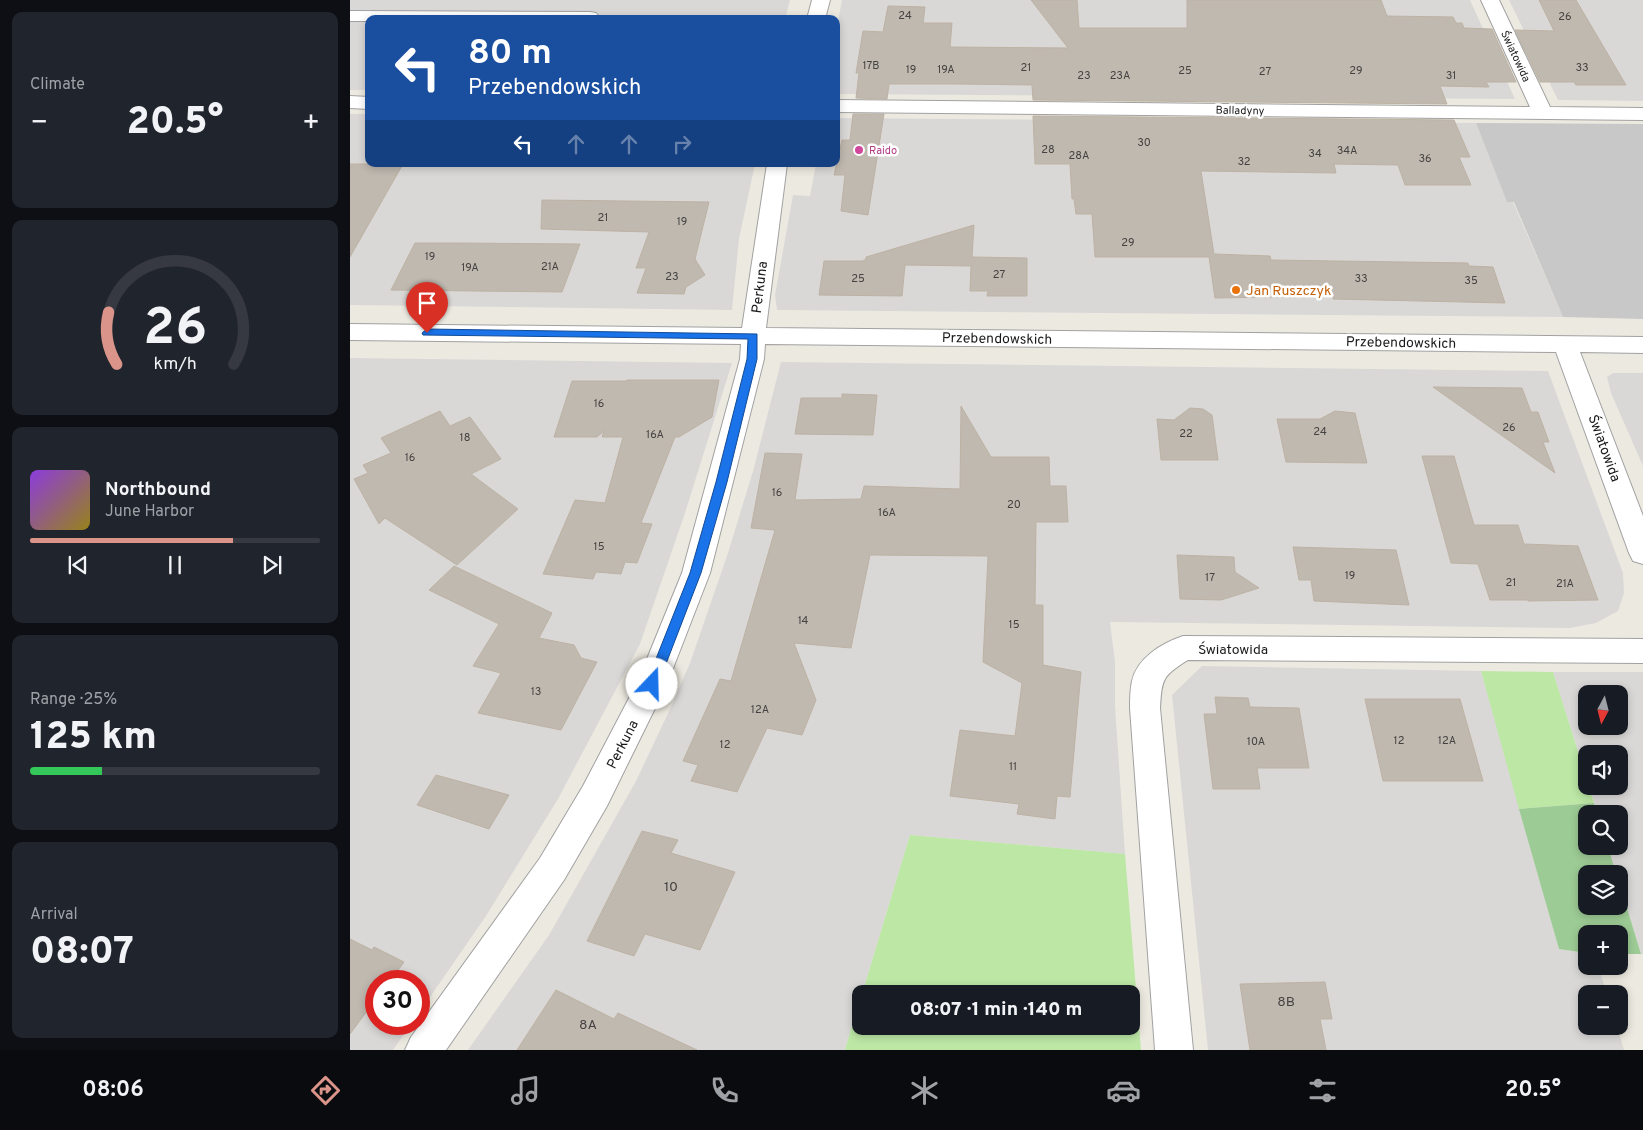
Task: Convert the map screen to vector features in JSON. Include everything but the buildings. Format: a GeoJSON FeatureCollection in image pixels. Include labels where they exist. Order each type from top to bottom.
{"type":"FeatureCollection","features":[{"type":"Feature","properties":{"kind":"street"},"geometry":{"type":"LineString","coordinates":[[817,15],[821,0]]}},
{"type":"Feature","properties":{"kind":"street","name":"Światowida"},"geometry":{"type":"LineString","coordinates":[[1490,0],[1543,113]]}},
{"type":"Feature","properties":{"kind":"street"},"geometry":{"type":"LineString","coordinates":[[350,16],[365,16]]}},
{"type":"Feature","properties":{"kind":"street"},"geometry":{"type":"LineString","coordinates":[[350,102],[365,102]]}},
{"type":"Feature","properties":{"kind":"street","name":"Balladyny"},"geometry":{"type":"LineString","coordinates":[[840,106],[1643,114]]}},
{"type":"Feature","properties":{"kind":"street","name":"Perkuna"},"geometry":{"type":"LineString","coordinates":[[424,1050],[552,869],[595,796],[652,684],[698,564],[752,359],[768,222],[777,167]]}},
{"type":"Feature","properties":{"kind":"street","name":"Przebendowskich"},"geometry":{"type":"LineString","coordinates":[[350,332],[1643,345]]}},
{"type":"Feature","properties":{"kind":"street","name":"Światowida"},"geometry":{"type":"LineString","coordinates":[[1565,344],[1643,552]]}},
{"type":"Feature","properties":{"kind":"street","name":"Światowida"},"geometry":{"type":"LineString","coordinates":[[1174,1050],[1145,708],[1147,680],[1160,662],[1183,648],[1643,652]]}},
{"type":"Feature","properties":{"kind":"shaded area"},"geometry":{"type":"Polygon","coordinates":[[[350,0],[790,0],[786,15],[365,15],[365,90],[350,90],[350,0]]]}},
{"type":"Feature","properties":{"kind":"shaded area"},"geometry":{"type":"Polygon","coordinates":[[[842,0],[1470,0],[1515,99],[840,94],[839,15],[842,0]]]}},
{"type":"Feature","properties":{"kind":"shaded area"},"geometry":{"type":"Polygon","coordinates":[[[1509,0],[1643,0],[1643,101],[1558,100],[1509,0]]]}},
{"type":"Feature","properties":{"kind":"shaded area"},"geometry":{"type":"Polygon","coordinates":[[[350,114],[365,114],[365,167],[754,167],[739,239],[732,310],[350,305],[350,114]]]}},
{"type":"Feature","properties":{"kind":"shaded area"},"geometry":{"type":"Polygon","coordinates":[[[840,118],[1476,123],[1507,201],[1513,202],[1563,317],[777,310],[775,295],[793,195],[810,196],[815,167],[840,167],[840,118]]]}},
{"type":"Feature","properties":{"kind":"shaded area"},"geometry":{"type":"Polygon","coordinates":[[[1476,123],[1643,124],[1643,319],[1563,317],[1514,202],[1507,202],[1476,123]]]}},
{"type":"Feature","properties":{"kind":"shaded area"},"geometry":{"type":"Polygon","coordinates":[[[350,358],[732,363],[685,513],[640,644],[558,799],[486,916],[430,997],[430,970],[365,970],[365,1035],[403,1035],[393,1050],[350,1050],[350,358]]]}},
{"type":"Feature","properties":{"kind":"shaded area"},"geometry":{"type":"Polygon","coordinates":[[[781,362],[1548,371],[1623,573],[1624,593],[1618,611],[1596,623],[1570,628],[1110,622],[1115,662],[1115,706],[1125,854],[910,835],[865,985],[852,985],[852,1027],[845,1050],[468,1050],[549,935],[636,781],[690,663],[728,553],[753,471],[781,362]]]}},
{"type":"Feature","properties":{"kind":"shaded area"},"geometry":{"type":"Polygon","coordinates":[[[1613,373],[1643,373],[1643,466],[1611,393],[1607,377],[1613,373]]]}},
{"type":"Feature","properties":{"kind":"shaded area"},"geometry":{"type":"Polygon","coordinates":[[[1202,666],[1481,671],[1559,949],[1578,952],[1578,975],[1601,975],[1604,985],[1578,985],[1578,1035],[1620,1035],[1624,1050],[1208,1050],[1172,695],[1202,666]]]}},
{"type":"Feature","properties":{"kind":"shaded area"},"geometry":{"type":"Polygon","coordinates":[[[1553,672],[1643,672],[1643,954],[1641,954],[1628,912],[1628,865],[1613,865],[1611,855],[1628,855],[1628,805],[1595,805],[1592,795],[1628,795],[1628,745],[1578,745],[1578,752],[1553,672]]]}},
{"type":"Feature","properties":{"kind":"green space"},"geometry":{"type":"Polygon","coordinates":[[[1481,671],[1553,672],[1578,752],[1578,795],[1592,795],[1594,803],[1519,809],[1481,671]]]}},
{"type":"Feature","properties":{"kind":"green space"},"geometry":{"type":"Polygon","coordinates":[[[1594,803],[1595,805],[1578,805],[1578,855],[1611,855],[1613,865],[1578,865],[1578,915],[1628,915],[1628,911],[1641,954],[1628,954],[1628,925],[1578,925],[1578,952],[1559,949],[1519,809],[1594,803]]]}},
{"type":"Feature","properties":{"kind":"green space"},"geometry":{"type":"Polygon","coordinates":[[[910,835],[1125,854],[1136,985],[865,985],[910,835]]]}},
{"type":"Feature","properties":{"kind":"green space"},"geometry":{"type":"Polygon","coordinates":[[[852,1026],[852,1035],[1140,1035],[1141,1050],[845,1050],[852,1026]]]}},
{"type":"Feature","properties":{"kind":"place","name":"Raido"},"geometry":{"type":"Point","coordinates":[859,150]}},
{"type":"Feature","properties":{"kind":"place","name":"Jan Ruszczyk"},"geometry":{"type":"Point","coordinates":[1236,290]}},
{"type":"Feature","properties":{"kind":"route"},"geometry":{"type":"LineString","coordinates":[[427,333],[754,336],[752,359],[696,573],[652,684]]}}]}
